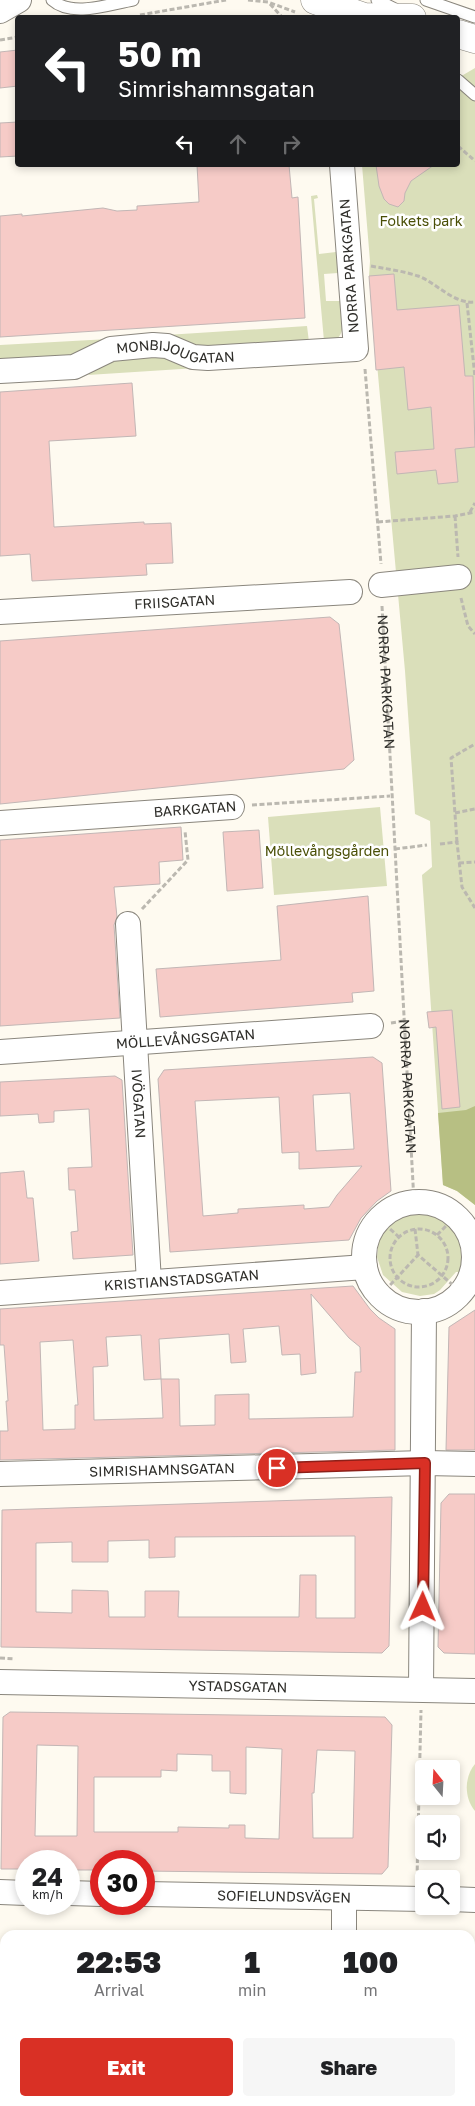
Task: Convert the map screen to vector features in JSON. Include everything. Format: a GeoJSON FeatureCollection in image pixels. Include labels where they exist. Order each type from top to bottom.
{"type":"FeatureCollection","features":[{"type":"Feature","properties":{"kind":"main road"},"geometry":{"type":"LineString","coordinates":[[308,7],[353,15]]}},
{"type":"Feature","properties":{"kind":"main road"},"geometry":{"type":"LineString","coordinates":[[389,15],[416,11]]}},
{"type":"Feature","properties":{"kind":"main road"},"geometry":{"type":"LineString","coordinates":[[460,35],[475,39]]}},
{"type":"Feature","properties":{"kind":"street"},"geometry":{"type":"LineString","coordinates":[[0,10],[19,0]]}},
{"type":"Feature","properties":{"kind":"street","name":"NORRA PARKGATAN"},"geometry":{"type":"LineString","coordinates":[[342,167],[356,349]]}},
{"type":"Feature","properties":{"kind":"street","name":"MONBIJOUGATAN"},"geometry":{"type":"LineString","coordinates":[[0,372],[74,367],[111,349],[153,345],[167,346],[192,357],[208,358],[356,349]]}},
{"type":"Feature","properties":{"kind":"street"},"geometry":{"type":"LineString","coordinates":[[381,585],[459,577]]}},
{"type":"Feature","properties":{"kind":"street","name":"FRIISGATAN"},"geometry":{"type":"LineString","coordinates":[[0,612],[350,592]]}},
{"type":"Feature","properties":{"kind":"street","name":"BARKGATAN"},"geometry":{"type":"LineString","coordinates":[[0,823],[232,807]]}},
{"type":"Feature","properties":{"kind":"street","name":"IVÖGATAN"},"geometry":{"type":"LineString","coordinates":[[128,924],[149,1282]]}},
{"type":"Feature","properties":{"kind":"street","name":"MÖLLEVÅNGSGATAN"},"geometry":{"type":"LineString","coordinates":[[0,1052],[136,1044],[371,1026]]}},
{"type":"Feature","properties":{"kind":"street"},"geometry":{"type":"LineString","coordinates":[[414,1202],[438,1205],[456,1216],[466,1228],[471,1240],[474,1264],[461,1292],[451,1301],[437,1309],[424,1312],[407,1311],[380,1296],[369,1280],[364,1254],[366,1241],[379,1219],[395,1208],[414,1202]]}},
{"type":"Feature","properties":{"kind":"street","name":"KRISTIANSTADSGATAN"},"geometry":{"type":"LineString","coordinates":[[0,1292],[365,1267]]}},
{"type":"Feature","properties":{"kind":"street"},"geometry":{"type":"LineString","coordinates":[[422,1689],[425,1463],[424,1312]]}},
{"type":"Feature","properties":{"kind":"street","name":"SIMRISHAMNSGATAN"},"geometry":{"type":"LineString","coordinates":[[0,1474],[425,1463],[475,1464]]}},
{"type":"Feature","properties":{"kind":"street","name":"YSTADSGATAN"},"geometry":{"type":"LineString","coordinates":[[0,1682],[475,1691]]}},
{"type":"Feature","properties":{"kind":"street"},"geometry":{"type":"LineString","coordinates":[[0,1892],[15,1893]]}},
{"type":"Feature","properties":{"kind":"street","name":"SOFIELUNDSVÄGEN"},"geometry":{"type":"LineString","coordinates":[[155,1894],[415,1899]]}},
{"type":"Feature","properties":{"kind":"street"},"geometry":{"type":"LineString","coordinates":[[344,1898],[344,1930]]}},
{"type":"Feature","properties":{"kind":"street"},"geometry":{"type":"LineString","coordinates":[[460,1899],[475,1900]]}},
{"type":"Feature","properties":{"kind":"lane"},"geometry":{"type":"LineString","coordinates":[[52,0],[65,8],[87,8],[133,0]]}},
{"type":"Feature","properties":{"kind":"lane"},"geometry":{"type":"LineString","coordinates":[[376,0],[416,11],[455,15]]}},
{"type":"Feature","properties":{"kind":"lane"},"geometry":{"type":"LineString","coordinates":[[460,15],[475,17]]}},
{"type":"Feature","properties":{"kind":"lane"},"geometry":{"type":"LineString","coordinates":[[460,82],[475,95]]}},
{"type":"Feature","properties":{"kind":"path"},"geometry":{"type":"LineString","coordinates":[[141,15],[226,0]]}},
{"type":"Feature","properties":{"kind":"path"},"geometry":{"type":"LineString","coordinates":[[248,0],[308,7]]}},
{"type":"Feature","properties":{"kind":"path"},"geometry":{"type":"LineString","coordinates":[[267,1],[280,15]]}},
{"type":"Feature","properties":{"kind":"path"},"geometry":{"type":"LineString","coordinates":[[0,40],[15,37]]}},
{"type":"Feature","properties":{"kind":"path"},"geometry":{"type":"LineString","coordinates":[[460,148],[475,161]]}},
{"type":"Feature","properties":{"kind":"path"},"geometry":{"type":"LineString","coordinates":[[371,266],[420,277],[437,289],[467,303],[475,302]]}},
{"type":"Feature","properties":{"kind":"path"},"geometry":{"type":"LineString","coordinates":[[467,303],[475,377]]}},
{"type":"Feature","properties":{"kind":"path","name":"NORRA PARKGATAN"},"geometry":{"type":"LineString","coordinates":[[356,349],[364,358],[378,522],[390,796],[395,849],[414,1202]]}},
{"type":"Feature","properties":{"kind":"path"},"geometry":{"type":"LineString","coordinates":[[469,512],[475,503]]}},
{"type":"Feature","properties":{"kind":"path"},"geometry":{"type":"LineString","coordinates":[[378,522],[455,516],[475,512]]}},
{"type":"Feature","properties":{"kind":"path"},"geometry":{"type":"LineString","coordinates":[[475,744],[451,758],[462,887],[475,908]]}},
{"type":"Feature","properties":{"kind":"path","name":"BARKGATAN"},"geometry":{"type":"LineString","coordinates":[[232,807],[390,796]]}},
{"type":"Feature","properties":{"kind":"path"},"geometry":{"type":"LineString","coordinates":[[455,813],[475,809]]}},
{"type":"Feature","properties":{"kind":"path"},"geometry":{"type":"LineString","coordinates":[[128,924],[188,860],[184,810]]}},
{"type":"Feature","properties":{"kind":"path"},"geometry":{"type":"LineString","coordinates":[[440,844],[457,842]]}},
{"type":"Feature","properties":{"kind":"path"},"geometry":{"type":"LineString","coordinates":[[395,849],[427,845]]}},
{"type":"Feature","properties":{"kind":"path"},"geometry":{"type":"LineString","coordinates":[[459,862],[475,862]]}},
{"type":"Feature","properties":{"kind":"path"},"geometry":{"type":"LineString","coordinates":[[437,1235],[456,1216]]}},
{"type":"Feature","properties":{"kind":"path"},"geometry":{"type":"LineString","coordinates":[[379,1219],[399,1237]]}},
{"type":"Feature","properties":{"kind":"path"},"geometry":{"type":"LineString","coordinates":[[415,1229],[418,1255],[461,1292]]}},
{"type":"Feature","properties":{"kind":"path"},"geometry":{"type":"LineString","coordinates":[[415,1229],[425,1229],[437,1235],[446,1246],[449,1256],[448,1265],[442,1276],[431,1285],[422,1287],[413,1287],[398,1278],[390,1261],[391,1252],[399,1237],[415,1229]]}},
{"type":"Feature","properties":{"kind":"path"},"geometry":{"type":"LineString","coordinates":[[380,1296],[418,1255]]}},
{"type":"Feature","properties":{"kind":"path"},"geometry":{"type":"LineString","coordinates":[[0,1658],[19,1659]]}},
{"type":"Feature","properties":{"kind":"path"},"geometry":{"type":"LineString","coordinates":[[420,1870],[422,1689]]}},
{"type":"Feature","properties":{"kind":"green space","name":"Folkets park"},"geometry":{"type":"Polygon","coordinates":[[[475,68],[475,1205],[457,1191],[443,1185],[422,875],[432,867],[430,821],[415,814],[405,671],[369,276],[370,261],[362,167],[460,167],[460,77],[475,68]]]}},
{"type":"Feature","properties":{"kind":"green space"},"geometry":{"type":"Polygon","coordinates":[[[317,195],[318,198],[314,199],[319,254],[336,252],[338,273],[324,274],[326,301],[341,301],[343,321],[342,331],[337,339],[324,341],[311,196],[317,195]]]}},
{"type":"Feature","properties":{"kind":"green space"},"geometry":{"type":"Polygon","coordinates":[[[307,326],[309,342],[209,350],[166,335],[307,326]]]}},
{"type":"Feature","properties":{"kind":"green space"},"geometry":{"type":"Polygon","coordinates":[[[109,339],[80,356],[0,362],[0,345],[109,339]]]}},
{"type":"Feature","properties":{"kind":"green space"},"geometry":{"type":"Polygon","coordinates":[[[162,354],[197,368],[88,375],[115,357],[162,354]]]}},
{"type":"Feature","properties":{"kind":"green space","name":"Möllevångsgården"},"geometry":{"type":"Polygon","coordinates":[[[380,807],[387,886],[274,895],[268,817],[380,807]]]}},
{"type":"Feature","properties":{"kind":"green space"},"geometry":{"type":"Polygon","coordinates":[[[475,1106],[475,1205],[457,1191],[443,1185],[438,1113],[466,1110],[475,1106]]]}},
{"type":"Feature","properties":{"kind":"green space"},"geometry":{"type":"Polygon","coordinates":[[[417,1209],[438,1213],[451,1224],[453,1223],[461,1233],[464,1246],[460,1272],[456,1272],[434,1294],[420,1296],[402,1292],[383,1275],[377,1257],[379,1239],[392,1221],[402,1214],[417,1209]]]}},
{"type":"Feature","properties":{"kind":"green space"},"geometry":{"type":"Polygon","coordinates":[[[475,1764],[475,1811],[467,1794],[467,1781],[475,1764]]]}},
{"type":"Feature","properties":{"kind":"building"},"geometry":{"type":"Polygon","coordinates":[[[15,50],[15,86],[0,88],[0,52],[15,50]]]}},
{"type":"Feature","properties":{"kind":"building"},"geometry":{"type":"Polygon","coordinates":[[[15,122],[15,156],[0,157],[0,123],[15,122]]]}},
{"type":"Feature","properties":{"kind":"building"},"geometry":{"type":"Polygon","coordinates":[[[197,167],[289,167],[292,198],[298,197],[305,318],[0,337],[0,216],[22,214],[22,216],[103,208],[117,211],[137,210],[137,206],[199,202],[197,167]]]}},
{"type":"Feature","properties":{"kind":"building"},"geometry":{"type":"Polygon","coordinates":[[[376,167],[431,167],[411,181],[405,193],[404,201],[398,207],[389,204],[384,199],[379,186],[376,167]]]}},
{"type":"Feature","properties":{"kind":"building"},"geometry":{"type":"Polygon","coordinates":[[[394,274],[397,310],[459,305],[465,376],[473,376],[475,447],[455,449],[458,482],[438,484],[436,470],[397,474],[395,452],[434,449],[431,407],[408,410],[404,367],[376,370],[369,276],[394,274]]]}},
{"type":"Feature","properties":{"kind":"building"},"geometry":{"type":"Polygon","coordinates":[[[132,383],[136,436],[49,441],[54,527],[144,522],[144,524],[171,523],[173,563],[146,564],[147,575],[32,581],[30,554],[0,556],[0,392],[132,383]]]}},
{"type":"Feature","properties":{"kind":"building"},"geometry":{"type":"Polygon","coordinates":[[[330,617],[339,624],[354,760],[344,769],[0,804],[0,641],[330,617]]]}},
{"type":"Feature","properties":{"kind":"building"},"geometry":{"type":"Polygon","coordinates":[[[181,827],[183,860],[159,862],[160,884],[114,887],[117,917],[114,925],[120,1018],[0,1026],[0,840],[181,827]]]}},
{"type":"Feature","properties":{"kind":"building"},"geometry":{"type":"Polygon","coordinates":[[[259,830],[263,888],[227,891],[223,832],[259,830]]]}},
{"type":"Feature","properties":{"kind":"building"},"geometry":{"type":"Polygon","coordinates":[[[368,896],[374,991],[352,993],[353,1002],[160,1017],[156,969],[281,960],[277,906],[368,896]]]}},
{"type":"Feature","properties":{"kind":"building"},"geometry":{"type":"Polygon","coordinates":[[[452,1010],[460,1107],[442,1109],[436,1027],[429,1028],[427,1012],[452,1010]]]}},
{"type":"Feature","properties":{"kind":"building"},"geometry":{"type":"Polygon","coordinates":[[[373,1057],[382,1063],[391,1191],[377,1201],[361,1218],[349,1240],[170,1252],[158,1079],[164,1070],[373,1057]],[[350,1093],[313,1095],[316,1151],[354,1149],[350,1093]],[[279,1097],[195,1101],[203,1216],[238,1213],[238,1209],[304,1205],[304,1209],[329,1207],[362,1166],[299,1169],[299,1152],[282,1153],[279,1097]]]}},
{"type":"Feature","properties":{"kind":"building"},"geometry":{"type":"Polygon","coordinates":[[[115,1076],[122,1080],[133,1255],[73,1259],[71,1232],[78,1231],[75,1190],[69,1190],[68,1168],[92,1167],[89,1109],[54,1111],[54,1122],[39,1123],[38,1114],[0,1116],[0,1082],[115,1076]]]}},
{"type":"Feature","properties":{"kind":"building"},"geometry":{"type":"Polygon","coordinates":[[[24,1171],[27,1198],[33,1198],[39,1261],[0,1264],[0,1173],[24,1171]]]}},
{"type":"Feature","properties":{"kind":"building"},"geometry":{"type":"Polygon","coordinates":[[[353,1286],[370,1309],[395,1329],[395,1450],[0,1460],[0,1431],[8,1431],[6,1401],[8,1401],[4,1345],[0,1345],[0,1309],[353,1286]],[[311,1294],[316,1373],[301,1375],[300,1354],[282,1355],[279,1326],[243,1329],[246,1362],[231,1363],[229,1334],[159,1339],[161,1379],[179,1379],[180,1426],[215,1425],[215,1395],[249,1394],[249,1419],[353,1417],[355,1372],[361,1372],[360,1347],[349,1338],[311,1294]],[[141,1335],[106,1337],[108,1366],[93,1367],[94,1420],[163,1418],[161,1379],[144,1380],[141,1335]],[[73,1340],[40,1342],[43,1430],[75,1429],[75,1405],[78,1405],[73,1340]]]}},
{"type":"Feature","properties":{"kind":"building"},"geometry":{"type":"Polygon","coordinates":[[[475,1310],[475,1450],[446,1450],[449,1327],[475,1310]]]}},
{"type":"Feature","properties":{"kind":"building"},"geometry":{"type":"Polygon","coordinates":[[[449,1494],[475,1494],[475,1654],[444,1653],[438,1647],[441,1503],[449,1494]]]}},
{"type":"Feature","properties":{"kind":"building"},"geometry":{"type":"Polygon","coordinates":[[[392,1497],[389,1646],[382,1653],[1,1647],[2,1510],[392,1497]],[[355,1536],[175,1537],[175,1557],[149,1558],[149,1540],[108,1541],[108,1562],[72,1562],[72,1542],[36,1543],[36,1612],[72,1613],[72,1590],[108,1591],[109,1617],[145,1617],[145,1591],[179,1591],[178,1617],[299,1617],[300,1575],[316,1575],[316,1618],[355,1618],[355,1536]]]}},
{"type":"Feature","properties":{"kind":"building"},"geometry":{"type":"Polygon","coordinates":[[[10,1712],[385,1717],[392,1725],[388,1867],[382,1874],[155,1871],[155,1850],[90,1850],[90,1870],[80,1870],[80,1850],[15,1850],[15,1869],[1,1869],[3,1717],[10,1712]],[[37,1745],[35,1836],[77,1836],[78,1746],[37,1745]],[[246,1747],[246,1794],[230,1793],[230,1771],[212,1771],[212,1755],[177,1754],[177,1771],[161,1770],[161,1777],[94,1777],[94,1832],[178,1832],[178,1827],[229,1828],[229,1825],[245,1825],[245,1838],[279,1839],[282,1749],[246,1747]],[[317,1750],[314,1793],[312,1793],[313,1838],[353,1838],[355,1751],[317,1750]]]}},
{"type":"Feature","properties":{"kind":"route"},"geometry":{"type":"LineString","coordinates":[[277,1468],[425,1463],[423,1607]]}}]}
